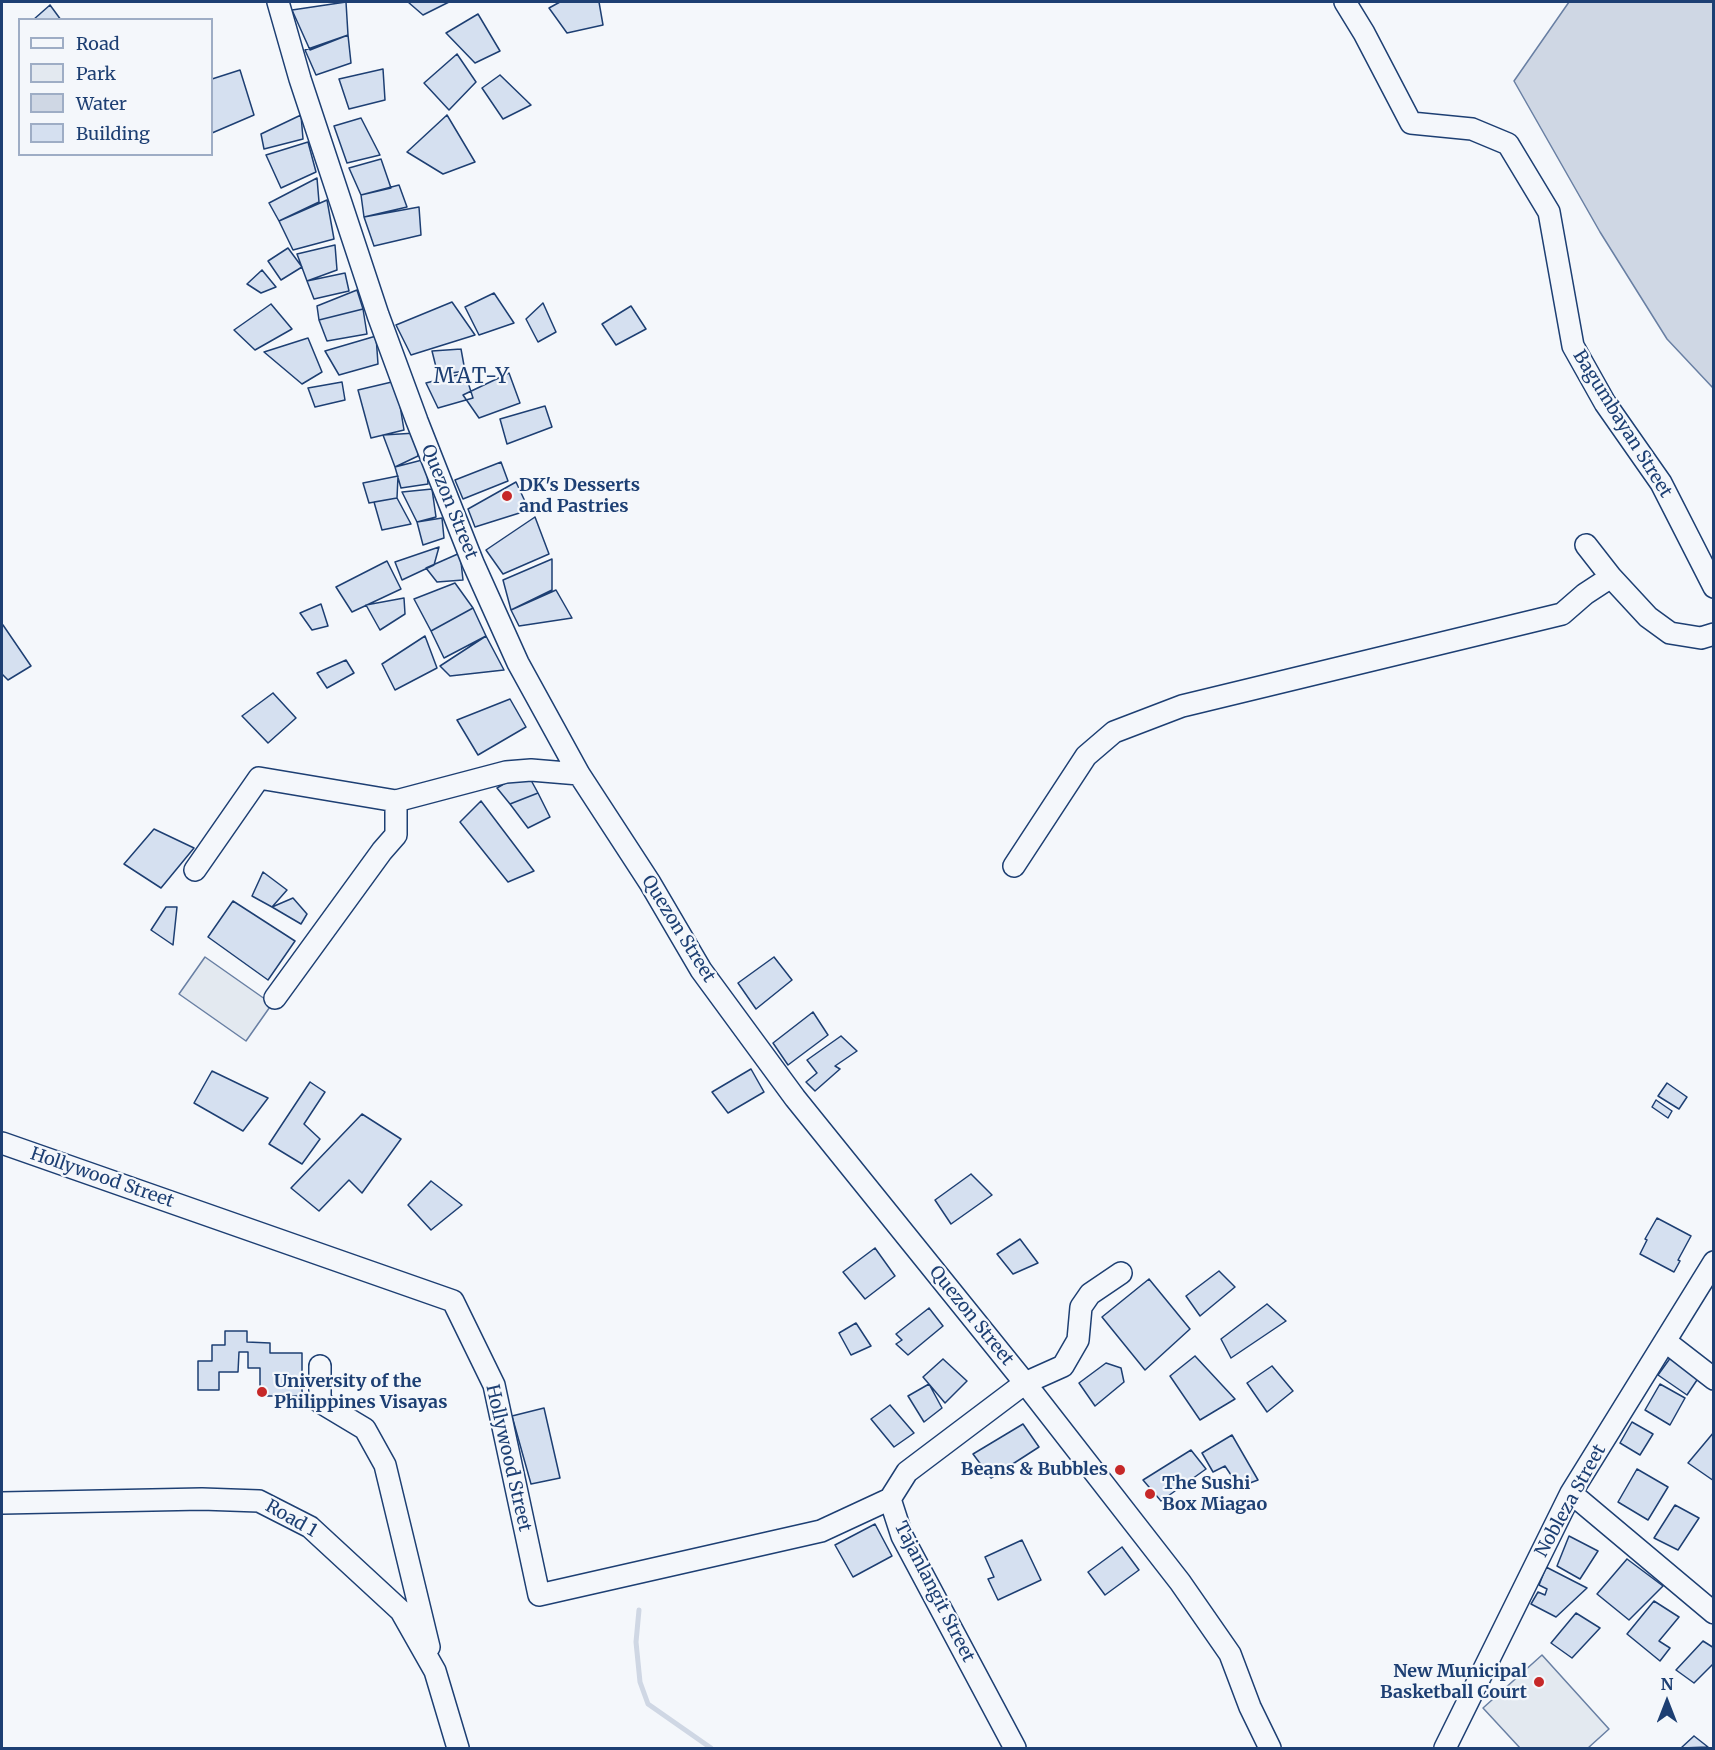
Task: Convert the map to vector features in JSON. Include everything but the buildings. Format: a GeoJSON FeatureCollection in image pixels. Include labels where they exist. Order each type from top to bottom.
{"type":"FeatureCollection","features":[{"type":"Feature","properties":{"kind":"street","name":"Quezon Street"},"geometry":{"type":"LineString","coordinates":[[278,2],[300,79],[378,315],[417,421],[473,563],[518,663],[579,774],[650,883],[701,970],[795,1098],[1025,1383],[1180,1582],[1230,1654],[1250,1707],[1270,1749]]}},
{"type":"Feature","properties":{"kind":"street","name":"Bagumbayan Street"},"geometry":{"type":"LineString","coordinates":[[1345,2],[1364,33],[1411,123],[1472,129],[1508,144],[1549,212],[1573,346],[1605,403],[1661,483],[1713,587]]}},
{"type":"Feature","properties":{"kind":"street"},"geometry":{"type":"LineString","coordinates":[[1586,545],[1611,578],[1648,617],[1670,633],[1701,638],[1713,634]]}},
{"type":"Feature","properties":{"kind":"street"},"geometry":{"type":"LineString","coordinates":[[1014,866],[1086,756],[1114,732],[1182,706],[1562,614],[1585,594],[1611,578]]}},
{"type":"Feature","properties":{"kind":"street"},"geometry":{"type":"LineString","coordinates":[[195,870],[259,778],[396,801],[506,772],[531,770],[579,774]]}},
{"type":"Feature","properties":{"kind":"street"},"geometry":{"type":"LineString","coordinates":[[275,998],[396,835],[396,801]]}},
{"type":"Feature","properties":{"kind":"street","name":"Hollywood Street"},"geometry":{"type":"LineString","coordinates":[[2,1143],[453,1301],[494,1385],[539,1595],[821,1531],[890,1499]]}},
{"type":"Feature","properties":{"kind":"street","name":"Nobleza Street"},"geometry":{"type":"LineString","coordinates":[[1445,1749],[1571,1493],[1713,1262]]}},
{"type":"Feature","properties":{"kind":"street","name":"Tajanlangit Street"},"geometry":{"type":"LineString","coordinates":[[1015,1749],[902,1536],[890,1499],[907,1472],[1025,1383],[1063,1366],[1078,1340],[1081,1306],[1090,1294],[1121,1273]]}},
{"type":"Feature","properties":{"kind":"street"},"geometry":{"type":"LineString","coordinates":[[1665,1341],[1713,1379]]}},
{"type":"Feature","properties":{"kind":"street"},"geometry":{"type":"LineString","coordinates":[[320,1366],[320,1402],[365,1429],[385,1465],[435,1671]]}},
{"type":"Feature","properties":{"kind":"street"},"geometry":{"type":"LineString","coordinates":[[1571,1493],[1713,1613]]}},
{"type":"Feature","properties":{"kind":"street","name":"Road 1"},"geometry":{"type":"LineString","coordinates":[[2,1503],[202,1499],[259,1501],[310,1527],[400,1611],[435,1671],[458,1749]]}},
{"type":"Feature","properties":{"kind":"green space"},"geometry":{"type":"Polygon","coordinates":[[[205,957],[272,1004],[246,1041],[179,994],[205,957]]]}},
{"type":"Feature","properties":{"kind":"green space","name":"New Municipal Basketball Court"},"geometry":{"type":"Polygon","coordinates":[[[1542,1655],[1609,1729],[1588,1748],[1520,1748],[1483,1708],[1542,1655]]]}},
{"type":"Feature","properties":{"kind":"water"},"geometry":{"type":"Polygon","coordinates":[[[1569,2],[1713,2],[1713,388],[1667,339],[1600,232],[1514,81],[1569,2]]]}},
{"type":"Feature","properties":{"kind":"waterway"},"geometry":{"type":"LineString","coordinates":[[639,1610],[636,1642],[640,1682],[648,1704],[711,1748]]}},
{"type":"Feature","properties":{"kind":"place","name":"DK's Desserts and Pastries"},"geometry":{"type":"Point","coordinates":[507,496]}},
{"type":"Feature","properties":{"kind":"place","name":"University of the Philippines Visayas"},"geometry":{"type":"Point","coordinates":[262,1392]}},
{"type":"Feature","properties":{"kind":"place","name":"Beans & Bubbles"},"geometry":{"type":"Point","coordinates":[1120,1470]}},
{"type":"Feature","properties":{"kind":"place","name":"The Sushi Box Miagao"},"geometry":{"type":"Point","coordinates":[1150,1494]}},
{"type":"Feature","properties":{"kind":"place","name":"New Municipal Basketball Court"},"geometry":{"type":"Point","coordinates":[1539,1682]}},
{"type":"Feature","properties":{"kind":"district","name":"MAT-Y"},"geometry":{"type":"Point","coordinates":[472,377]}}]}
